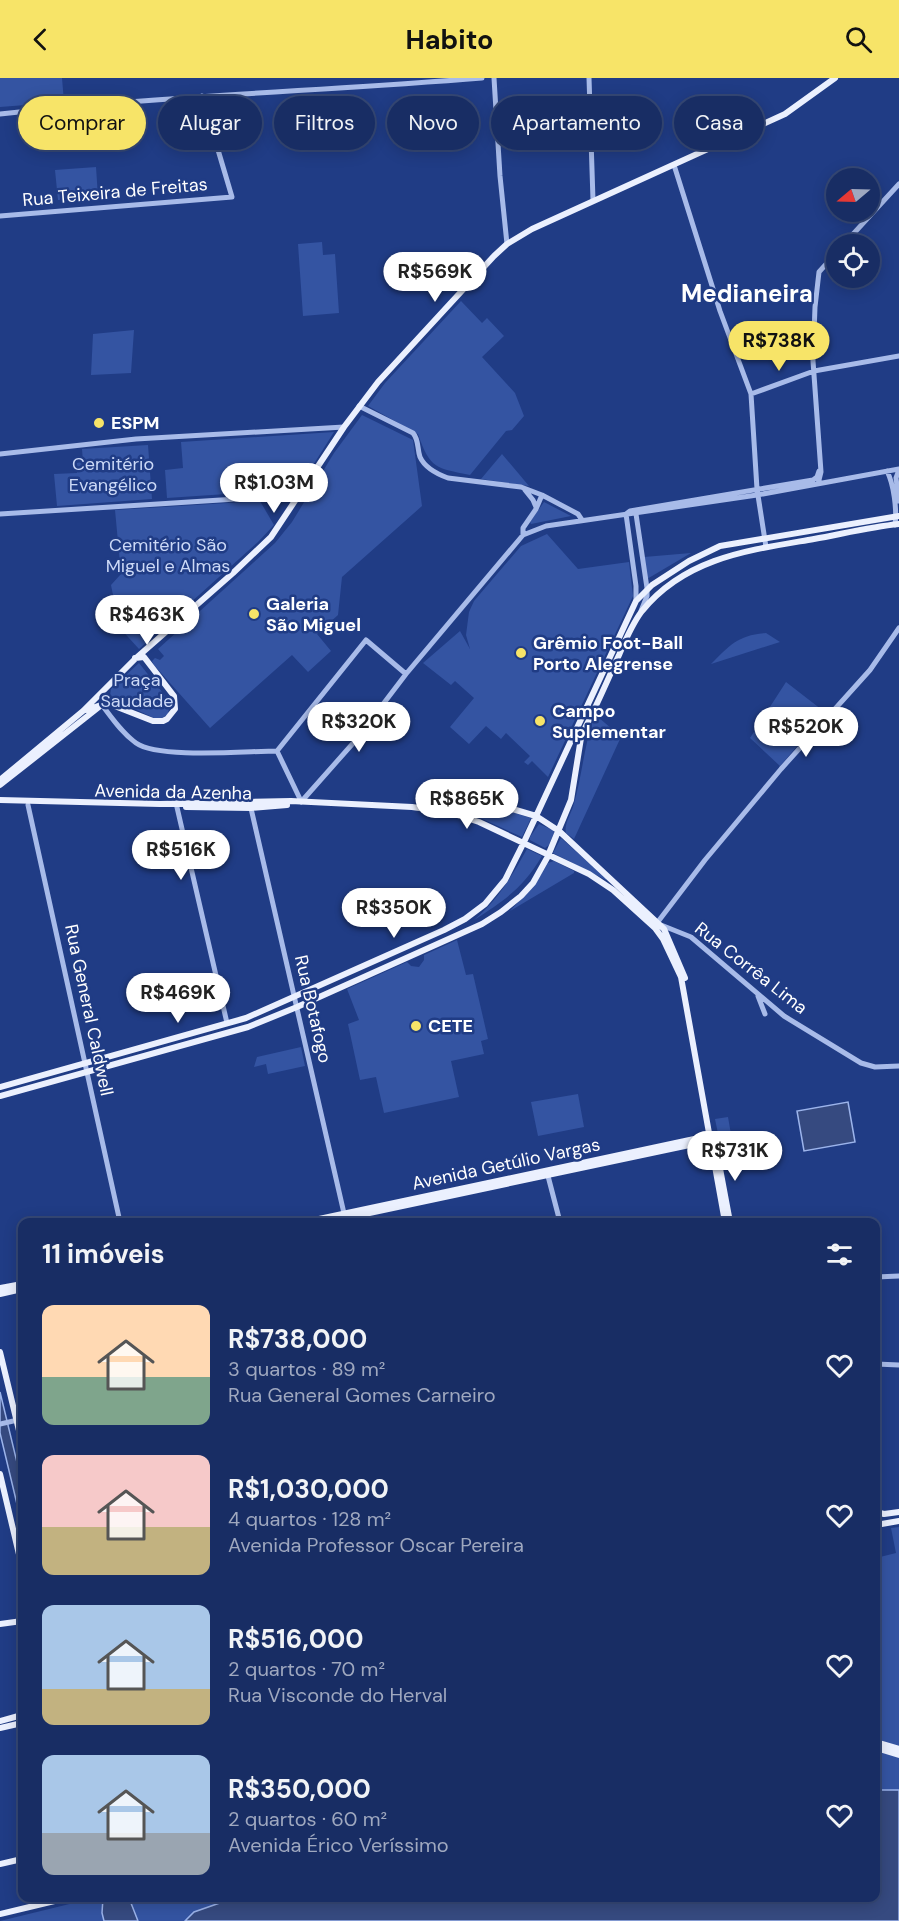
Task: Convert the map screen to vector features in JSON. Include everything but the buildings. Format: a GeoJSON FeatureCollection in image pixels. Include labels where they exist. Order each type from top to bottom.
{"type":"FeatureCollection","features":[{"type":"Feature","properties":{"kind":"main road"},"geometry":{"type":"LineString","coordinates":[[0,780],[83,711],[135,658],[271,537],[344,427],[378,382],[507,244],[532,229],[593,200],[785,114],[835,78]]}},
{"type":"Feature","properties":{"kind":"main road"},"geometry":{"type":"LineString","coordinates":[[0,1087],[227,1023],[295,998],[465,919],[485,904],[505,880],[524,842],[534,814],[636,601],[647,588],[689,561],[720,546],[897,516]]}},
{"type":"Feature","properties":{"kind":"main road"},"geometry":{"type":"LineString","coordinates":[[0,1096],[248,1027],[482,924],[501,912],[533,883],[559,831],[571,800],[584,732],[626,639],[641,612],[673,583],[710,561],[736,552],[897,524]]}},
{"type":"Feature","properties":{"kind":"main road"},"geometry":{"type":"LineString","coordinates":[[148,663],[148,654],[154,641]]}},
{"type":"Feature","properties":{"kind":"main road"},"geometry":{"type":"LineString","coordinates":[[83,711],[110,704],[153,721],[163,721],[171,715],[175,708],[174,696],[144,657],[135,658]]}},
{"type":"Feature","properties":{"kind":"main road"},"geometry":{"type":"LineString","coordinates":[[110,704],[105,695],[111,682]]}},
{"type":"Feature","properties":{"kind":"main road"},"geometry":{"type":"LineString","coordinates":[[0,785],[102,705]]}},
{"type":"Feature","properties":{"kind":"main road","name":"Avenida da Azenha"},"geometry":{"type":"LineString","coordinates":[[0,802],[28,805],[299,803],[412,807],[464,816],[524,842],[583,870],[608,886],[647,920],[663,939],[681,977],[712,1137]]}},
{"type":"Feature","properties":{"kind":"main road","name":"Avenida da Azenha"},"geometry":{"type":"LineString","coordinates":[[0,802],[176,805]]}},
{"type":"Feature","properties":{"kind":"main road","name":"Avenida da Azenha"},"geometry":{"type":"LineString","coordinates":[[412,807],[441,803],[509,808],[534,814]]}},
{"type":"Feature","properties":{"kind":"main road"},"geometry":{"type":"LineString","coordinates":[[534,814],[559,831],[664,929],[668,936],[685,976],[703,1074],[724,1218]]}},
{"type":"Feature","properties":{"kind":"main road"},"geometry":{"type":"LineString","coordinates":[[688,1013],[694,1025]]}},
{"type":"Feature","properties":{"kind":"main road"},"geometry":{"type":"LineString","coordinates":[[700,1058],[698,1066],[703,1074]]}},
{"type":"Feature","properties":{"kind":"main road"},"geometry":{"type":"LineString","coordinates":[[712,1137],[729,1218]]}},
{"type":"Feature","properties":{"kind":"main road","name":"Avenida Getúlio Vargas"},"geometry":{"type":"LineString","coordinates":[[346,1218],[712,1137]]}},
{"type":"Feature","properties":{"kind":"main road"},"geometry":{"type":"LineString","coordinates":[[0,1288],[18,1285]]}},
{"type":"Feature","properties":{"kind":"main road"},"geometry":{"type":"LineString","coordinates":[[0,1294],[18,1290]]}},
{"type":"Feature","properties":{"kind":"main road"},"geometry":{"type":"LineString","coordinates":[[0,1352],[17,1421]]}},
{"type":"Feature","properties":{"kind":"main road"},"geometry":{"type":"LineString","coordinates":[[0,1474],[18,1550]]}},
{"type":"Feature","properties":{"kind":"main road"},"geometry":{"type":"LineString","coordinates":[[880,1514],[899,1512]]}},
{"type":"Feature","properties":{"kind":"main road"},"geometry":{"type":"LineString","coordinates":[[880,1524],[899,1521]]}},
{"type":"Feature","properties":{"kind":"main road"},"geometry":{"type":"LineString","coordinates":[[0,1624],[18,1622]]}},
{"type":"Feature","properties":{"kind":"main road"},"geometry":{"type":"LineString","coordinates":[[0,1720],[18,1716]]}},
{"type":"Feature","properties":{"kind":"main road"},"geometry":{"type":"LineString","coordinates":[[0,1728],[18,1724]]}},
{"type":"Feature","properties":{"kind":"main road"},"geometry":{"type":"LineString","coordinates":[[880,1743],[899,1749]]}},
{"type":"Feature","properties":{"kind":"main road"},"geometry":{"type":"LineString","coordinates":[[880,1749],[899,1755]]}},
{"type":"Feature","properties":{"kind":"main road"},"geometry":{"type":"LineString","coordinates":[[0,1864],[18,1860]]}},
{"type":"Feature","properties":{"kind":"main road"},"geometry":{"type":"LineString","coordinates":[[0,1914],[50,1902]]}},
{"type":"Feature","properties":{"kind":"street"},"geometry":{"type":"LineString","coordinates":[[202,96],[482,78]]}},
{"type":"Feature","properties":{"kind":"street"},"geometry":{"type":"LineString","coordinates":[[494,78],[507,244]]}},
{"type":"Feature","properties":{"kind":"street"},"geometry":{"type":"LineString","coordinates":[[589,78],[593,200]]}},
{"type":"Feature","properties":{"kind":"street"},"geometry":{"type":"LineString","coordinates":[[0,114],[158,100]]}},
{"type":"Feature","properties":{"kind":"street","name":"Rua Teixeira de Freitas"},"geometry":{"type":"LineString","coordinates":[[0,216],[232,197],[218,150]]}},
{"type":"Feature","properties":{"kind":"street"},"geometry":{"type":"LineString","coordinates":[[674,165],[717,300],[751,394],[757,492],[766,547]]}},
{"type":"Feature","properties":{"kind":"street"},"geometry":{"type":"LineString","coordinates":[[853,234],[899,184]]}},
{"type":"Feature","properties":{"kind":"street"},"geometry":{"type":"LineString","coordinates":[[818,484],[820,465],[814,371],[814,314],[819,272],[826,264]]}},
{"type":"Feature","properties":{"kind":"street"},"geometry":{"type":"LineString","coordinates":[[751,394],[814,371],[899,356]]}},
{"type":"Feature","properties":{"kind":"street"},"geometry":{"type":"LineString","coordinates":[[359,406],[413,433],[417,439],[420,457],[438,474],[448,478],[521,487],[578,514],[582,520]]}},
{"type":"Feature","properties":{"kind":"street"},"geometry":{"type":"LineString","coordinates":[[0,454],[55,446],[135,439],[344,427]]}},
{"type":"Feature","properties":{"kind":"street"},"geometry":{"type":"LineString","coordinates":[[278,751],[299,803],[355,741],[406,674],[523,535],[546,526],[636,514],[813,480],[817,477],[820,465]]}},
{"type":"Feature","properties":{"kind":"street"},"geometry":{"type":"LineString","coordinates":[[626,514],[630,511],[899,470],[896,478],[899,501]]}},
{"type":"Feature","properties":{"kind":"street"},"geometry":{"type":"LineString","coordinates":[[887,471],[897,524]]}},
{"type":"Feature","properties":{"kind":"street"},"geometry":{"type":"LineString","coordinates":[[521,487],[533,500],[536,509]]}},
{"type":"Feature","properties":{"kind":"street"},"geometry":{"type":"LineString","coordinates":[[0,514],[301,495]]}},
{"type":"Feature","properties":{"kind":"street"},"geometry":{"type":"LineString","coordinates":[[523,535],[523,528],[542,495]]}},
{"type":"Feature","properties":{"kind":"street"},"geometry":{"type":"LineString","coordinates":[[626,514],[636,601]]}},
{"type":"Feature","properties":{"kind":"street"},"geometry":{"type":"LineString","coordinates":[[636,514],[647,588],[647,596],[641,612]]}},
{"type":"Feature","properties":{"kind":"street"},"geometry":{"type":"LineString","coordinates":[[657,923],[705,860],[781,768],[870,670],[899,628]]}},
{"type":"Feature","properties":{"kind":"street"},"geometry":{"type":"LineString","coordinates":[[278,751],[366,640],[406,674]]}},
{"type":"Feature","properties":{"kind":"street"},"geometry":{"type":"LineString","coordinates":[[102,705],[125,733],[142,747],[189,752],[278,751]]}},
{"type":"Feature","properties":{"kind":"street","name":"Rua General Caldwell"},"geometry":{"type":"LineString","coordinates":[[28,805],[119,1218]]}},
{"type":"Feature","properties":{"kind":"street"},"geometry":{"type":"LineString","coordinates":[[176,805],[227,1023]]}},
{"type":"Feature","properties":{"kind":"street","name":"Rua Botafogo"},"geometry":{"type":"LineString","coordinates":[[250,805],[346,1218]]}},
{"type":"Feature","properties":{"kind":"street","name":"Rua Corrêa Lima"},"geometry":{"type":"LineString","coordinates":[[647,920],[691,936],[784,1016],[861,1063],[874,1067],[899,1066]]}},
{"type":"Feature","properties":{"kind":"street"},"geometry":{"type":"LineString","coordinates":[[755,992],[765,1014]]}},
{"type":"Feature","properties":{"kind":"street"},"geometry":{"type":"LineString","coordinates":[[547,1174],[559,1218]]}},
{"type":"Feature","properties":{"kind":"street"},"geometry":{"type":"LineString","coordinates":[[880,1277],[899,1276]]}},
{"type":"Feature","properties":{"kind":"street"},"geometry":{"type":"LineString","coordinates":[[880,1364],[899,1365]]}},
{"type":"Feature","properties":{"kind":"street"},"geometry":{"type":"LineString","coordinates":[[0,1424],[17,1421]]}},
{"type":"Feature","properties":{"kind":"green space"},"geometry":{"type":"Polygon","coordinates":[[[0,78],[62,78],[64,96],[18,96],[18,106],[0,107],[0,78]]]}},
{"type":"Feature","properties":{"kind":"green space"},"geometry":{"type":"Polygon","coordinates":[[[96,167],[98,197],[58,200],[55,170],[96,167]]]}},
{"type":"Feature","properties":{"kind":"green space"},"geometry":{"type":"Polygon","coordinates":[[[322,242],[323,255],[335,254],[339,313],[303,316],[298,244],[322,242]]]}},
{"type":"Feature","properties":{"kind":"green space"},"geometry":{"type":"Polygon","coordinates":[[[461,301],[482,323],[487,318],[504,336],[482,357],[515,393],[524,416],[512,430],[506,431],[470,475],[449,471],[436,465],[426,454],[418,434],[368,406],[385,383],[461,301]]]}},
{"type":"Feature","properties":{"kind":"green space"},"geometry":{"type":"Polygon","coordinates":[[[134,330],[131,373],[91,375],[93,334],[134,330]]]}},
{"type":"Feature","properties":{"kind":"green space"},"geometry":{"type":"Polygon","coordinates":[[[362,415],[413,440],[422,506],[342,577],[338,615],[317,634],[331,651],[308,672],[292,655],[210,728],[152,661],[155,658],[160,660],[164,656],[158,649],[275,543],[292,522],[334,453],[362,415]]]}},
{"type":"Feature","properties":{"kind":"green space","name":"Cemitério Evangélico"},"geometry":{"type":"Polygon","coordinates":[[[334,432],[298,489],[167,498],[165,470],[183,468],[181,442],[334,432]]]}},
{"type":"Feature","properties":{"kind":"green space","name":"Cemitério Evangélico"},"geometry":{"type":"Polygon","coordinates":[[[148,445],[152,499],[57,506],[54,474],[77,473],[76,463],[83,462],[82,449],[148,445]]]}},
{"type":"Feature","properties":{"kind":"green space"},"geometry":{"type":"Polygon","coordinates":[[[502,454],[529,486],[481,479],[502,454]]]}},
{"type":"Feature","properties":{"kind":"green space","name":"Cemitério São Miguel e Almas"},"geometry":{"type":"Polygon","coordinates":[[[260,501],[274,525],[139,649],[118,626],[127,617],[114,600],[111,585],[121,574],[115,510],[260,501]]]}},
{"type":"Feature","properties":{"kind":"green space"},"geometry":{"type":"Polygon","coordinates":[[[544,502],[571,516],[531,524],[530,522],[544,502]]]}},
{"type":"Feature","properties":{"kind":"green space","name":"Grêmio Foot-Ball Porto Alegrense"},"geometry":{"type":"Polygon","coordinates":[[[547,534],[578,569],[629,562],[633,596],[548,777],[532,761],[528,765],[524,762],[530,756],[506,733],[501,739],[486,726],[469,744],[450,727],[474,698],[455,681],[451,685],[423,663],[460,631],[470,649],[466,635],[469,612],[474,601],[521,546],[547,534]]]}},
{"type":"Feature","properties":{"kind":"green space"},"geometry":{"type":"Polygon","coordinates":[[[691,553],[647,579],[644,557],[691,553]]]}},
{"type":"Feature","properties":{"kind":"green space"},"geometry":{"type":"Polygon","coordinates":[[[766,633],[780,642],[711,664],[735,642],[748,636],[766,633]]]}},
{"type":"Feature","properties":{"kind":"green space","name":"Praça Saudade"},"geometry":{"type":"Polygon","coordinates":[[[139,663],[170,702],[168,714],[162,718],[154,718],[113,699],[110,695],[111,689],[139,663]]]}},
{"type":"Feature","properties":{"kind":"green space"},"geometry":{"type":"Polygon","coordinates":[[[786,682],[826,713],[780,766],[750,738],[786,682]]]}},
{"type":"Feature","properties":{"kind":"green space"},"geometry":{"type":"Polygon","coordinates":[[[594,716],[619,735],[620,739],[574,839],[566,833],[566,827],[576,796],[594,716]]]}},
{"type":"Feature","properties":{"kind":"green space"},"geometry":{"type":"Polygon","coordinates":[[[440,808],[508,811],[531,818],[522,837],[478,817],[440,808]]]}},
{"type":"Feature","properties":{"kind":"green space"},"geometry":{"type":"Polygon","coordinates":[[[539,824],[553,830],[554,833],[549,845],[545,848],[530,840],[539,824]]]}},
{"type":"Feature","properties":{"kind":"green space"},"geometry":{"type":"Polygon","coordinates":[[[561,838],[606,878],[606,880],[553,853],[561,838]]]}},
{"type":"Feature","properties":{"kind":"green space"},"geometry":{"type":"Polygon","coordinates":[[[527,849],[542,856],[528,877],[495,906],[474,920],[497,896],[527,849]]]}},
{"type":"Feature","properties":{"kind":"green space"},"geometry":{"type":"Polygon","coordinates":[[[554,861],[574,873],[510,911],[536,883],[548,863],[554,861]]]}},
{"type":"Feature","properties":{"kind":"green space","name":"CETE"},"geometry":{"type":"Polygon","coordinates":[[[457,940],[466,975],[473,974],[488,1039],[481,1041],[484,1054],[451,1061],[459,1097],[384,1113],[376,1077],[360,1080],[348,1024],[359,1020],[347,989],[407,962],[411,966],[419,967],[424,960],[424,955],[457,940]]]}},
{"type":"Feature","properties":{"kind":"green space"},"geometry":{"type":"Polygon","coordinates":[[[301,1047],[305,1066],[268,1074],[266,1064],[254,1067],[257,1057],[301,1047]]]}},
{"type":"Feature","properties":{"kind":"green space"},"geometry":{"type":"Polygon","coordinates":[[[578,1094],[584,1127],[538,1136],[531,1102],[578,1094]]]}},
{"type":"Feature","properties":{"kind":"green space"},"geometry":{"type":"Polygon","coordinates":[[[728,1117],[733,1146],[721,1148],[715,1119],[728,1117]]]}},
{"type":"Feature","properties":{"kind":"green space"},"geometry":{"type":"Polygon","coordinates":[[[899,1527],[899,1805],[880,1797],[880,1557],[896,1553],[891,1528],[899,1527]]]}},
{"type":"Feature","properties":{"kind":"green space"},"geometry":{"type":"Polygon","coordinates":[[[78,1902],[103,1902],[104,1921],[0,1921],[78,1902]]]}},
{"type":"Feature","properties":{"kind":"green space"},"geometry":{"type":"Polygon","coordinates":[[[131,1902],[223,1902],[195,1912],[185,1921],[138,1921],[131,1902]]]}},
{"type":"Feature","properties":{"kind":"shaded area"},"geometry":{"type":"Polygon","coordinates":[[[848,1102],[855,1142],[804,1151],[797,1111],[848,1102]]]}},
{"type":"Feature","properties":{"kind":"shaded area"},"geometry":{"type":"Polygon","coordinates":[[[0,1392],[18,1466],[18,1508],[0,1433],[0,1392]]]}},
{"type":"Feature","properties":{"kind":"shaded area"},"geometry":{"type":"Polygon","coordinates":[[[880,1790],[899,1790],[899,1921],[185,1921],[194,1912],[223,1902],[880,1902],[880,1790]]]}},
{"type":"Feature","properties":{"kind":"shaded area"},"geometry":{"type":"Polygon","coordinates":[[[103,1902],[131,1902],[138,1921],[104,1921],[103,1902]]]}},
{"type":"Feature","properties":{"kind":"place","name":"ESPM"},"geometry":{"type":"Point","coordinates":[99,423]}},
{"type":"Feature","properties":{"kind":"place","name":"Galeria São Miguel"},"geometry":{"type":"Point","coordinates":[254,614]}},
{"type":"Feature","properties":{"kind":"place","name":"Grêmio Foot-Ball Porto Alegrense"},"geometry":{"type":"Point","coordinates":[521,653]}},
{"type":"Feature","properties":{"kind":"place","name":"Campo Suplementar"},"geometry":{"type":"Point","coordinates":[540,721]}},
{"type":"Feature","properties":{"kind":"place","name":"CETE"},"geometry":{"type":"Point","coordinates":[416,1026]}},
{"type":"Feature","properties":{"kind":"district","name":"Medianeira"},"geometry":{"type":"Point","coordinates":[747,293]}}]}
